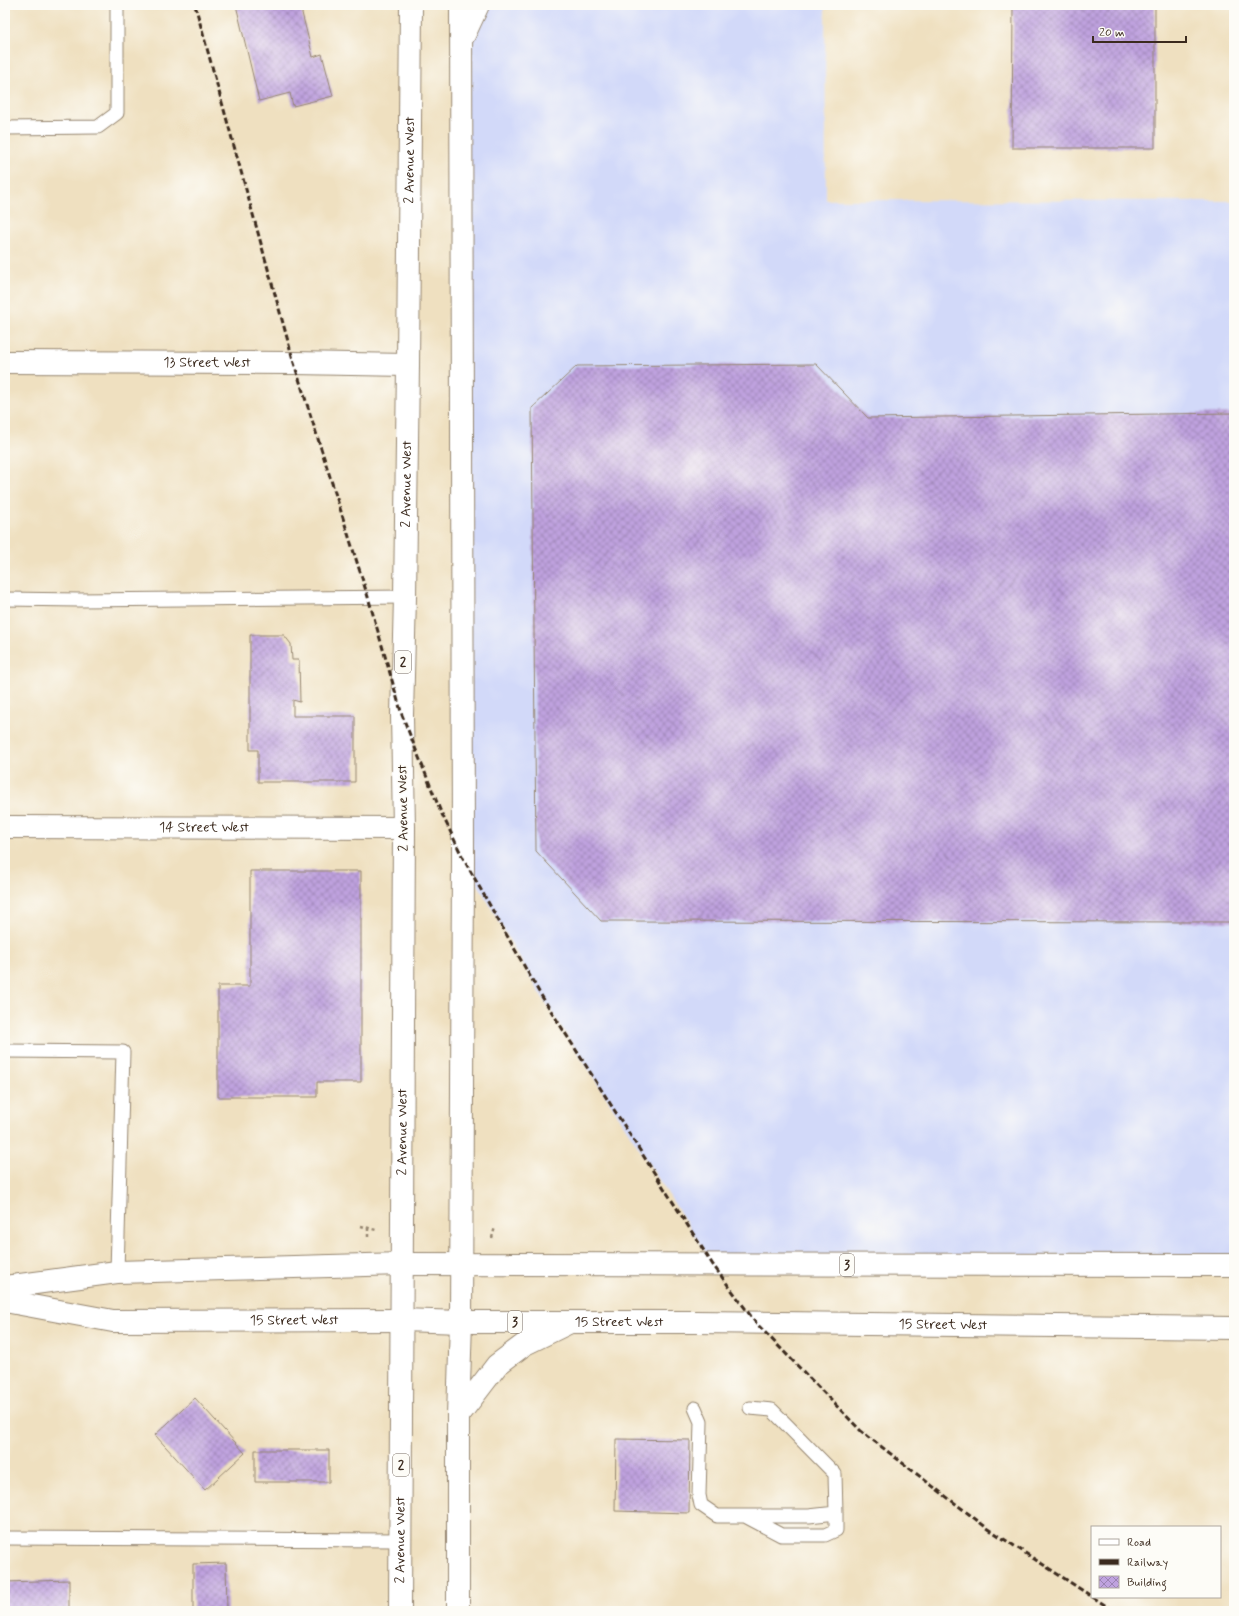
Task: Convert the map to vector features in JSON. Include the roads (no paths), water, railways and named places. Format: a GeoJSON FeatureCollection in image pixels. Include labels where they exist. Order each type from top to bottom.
{"type":"FeatureCollection","features":[{"type":"Feature","properties":{"kind":"main road","name":"2 Avenue West"},"geometry":{"type":"LineString","coordinates":[[400,1611],[404,828],[402,714],[408,365],[411,5]]}},
{"type":"Feature","properties":{"kind":"main road"},"geometry":{"type":"LineString","coordinates":[[458,1611],[458,1416],[461,1322],[463,866],[462,5]]}},
{"type":"Feature","properties":{"kind":"main road"},"geometry":{"type":"LineString","coordinates":[[461,42],[478,5]]}},
{"type":"Feature","properties":{"kind":"main road","name":"13 Street West"},"geometry":{"type":"LineString","coordinates":[[5,362],[408,365]]}},
{"type":"Feature","properties":{"kind":"main road","name":"14 Street West"},"geometry":{"type":"LineString","coordinates":[[5,827],[404,828]]}},
{"type":"Feature","properties":{"kind":"main road"},"geometry":{"type":"LineString","coordinates":[[5,1287],[117,1272],[461,1263]]}},
{"type":"Feature","properties":{"kind":"main road","name":"3"},"geometry":{"type":"LineString","coordinates":[[461,1263],[713,1265],[1234,1265]]}},
{"type":"Feature","properties":{"kind":"main road","name":"15 Street West"},"geometry":{"type":"LineString","coordinates":[[5,1301],[113,1322],[402,1320],[461,1322],[749,1322],[1234,1328]]}},
{"type":"Feature","properties":{"kind":"main road"},"geometry":{"type":"LineString","coordinates":[[458,1416],[497,1365],[525,1344],[570,1322]]}},
{"type":"Feature","properties":{"kind":"lane"},"geometry":{"type":"LineString","coordinates":[[5,128],[98,127],[117,113],[117,5]]}},
{"type":"Feature","properties":{"kind":"lane"},"geometry":{"type":"LineString","coordinates":[[5,599],[80,600],[405,597]]}},
{"type":"Feature","properties":{"kind":"lane"},"geometry":{"type":"LineString","coordinates":[[5,1052],[122,1052],[117,1272]]}},
{"type":"Feature","properties":{"kind":"lane"},"geometry":{"type":"LineString","coordinates":[[695,1408],[701,1422],[699,1495],[701,1505],[717,1516],[809,1516],[836,1513]]}},
{"type":"Feature","properties":{"kind":"lane"},"geometry":{"type":"LineString","coordinates":[[745,1516],[781,1536],[825,1536],[836,1530],[835,1474],[772,1410],[750,1408]]}},
{"type":"Feature","properties":{"kind":"lane"},"geometry":{"type":"LineString","coordinates":[[5,1538],[400,1540]]}},
{"type":"Feature","properties":{"kind":"railway"},"geometry":{"type":"LineString","coordinates":[[195,5],[294,363],[368,597],[402,715],[440,810],[463,858],[539,992],[713,1265],[756,1323],[861,1431],[987,1528],[1091,1596]]}},
{"type":"Feature","properties":{"kind":"railway"},"geometry":{"type":"LineString","coordinates":[[1094,1598],[1114,1611]]}}]}
